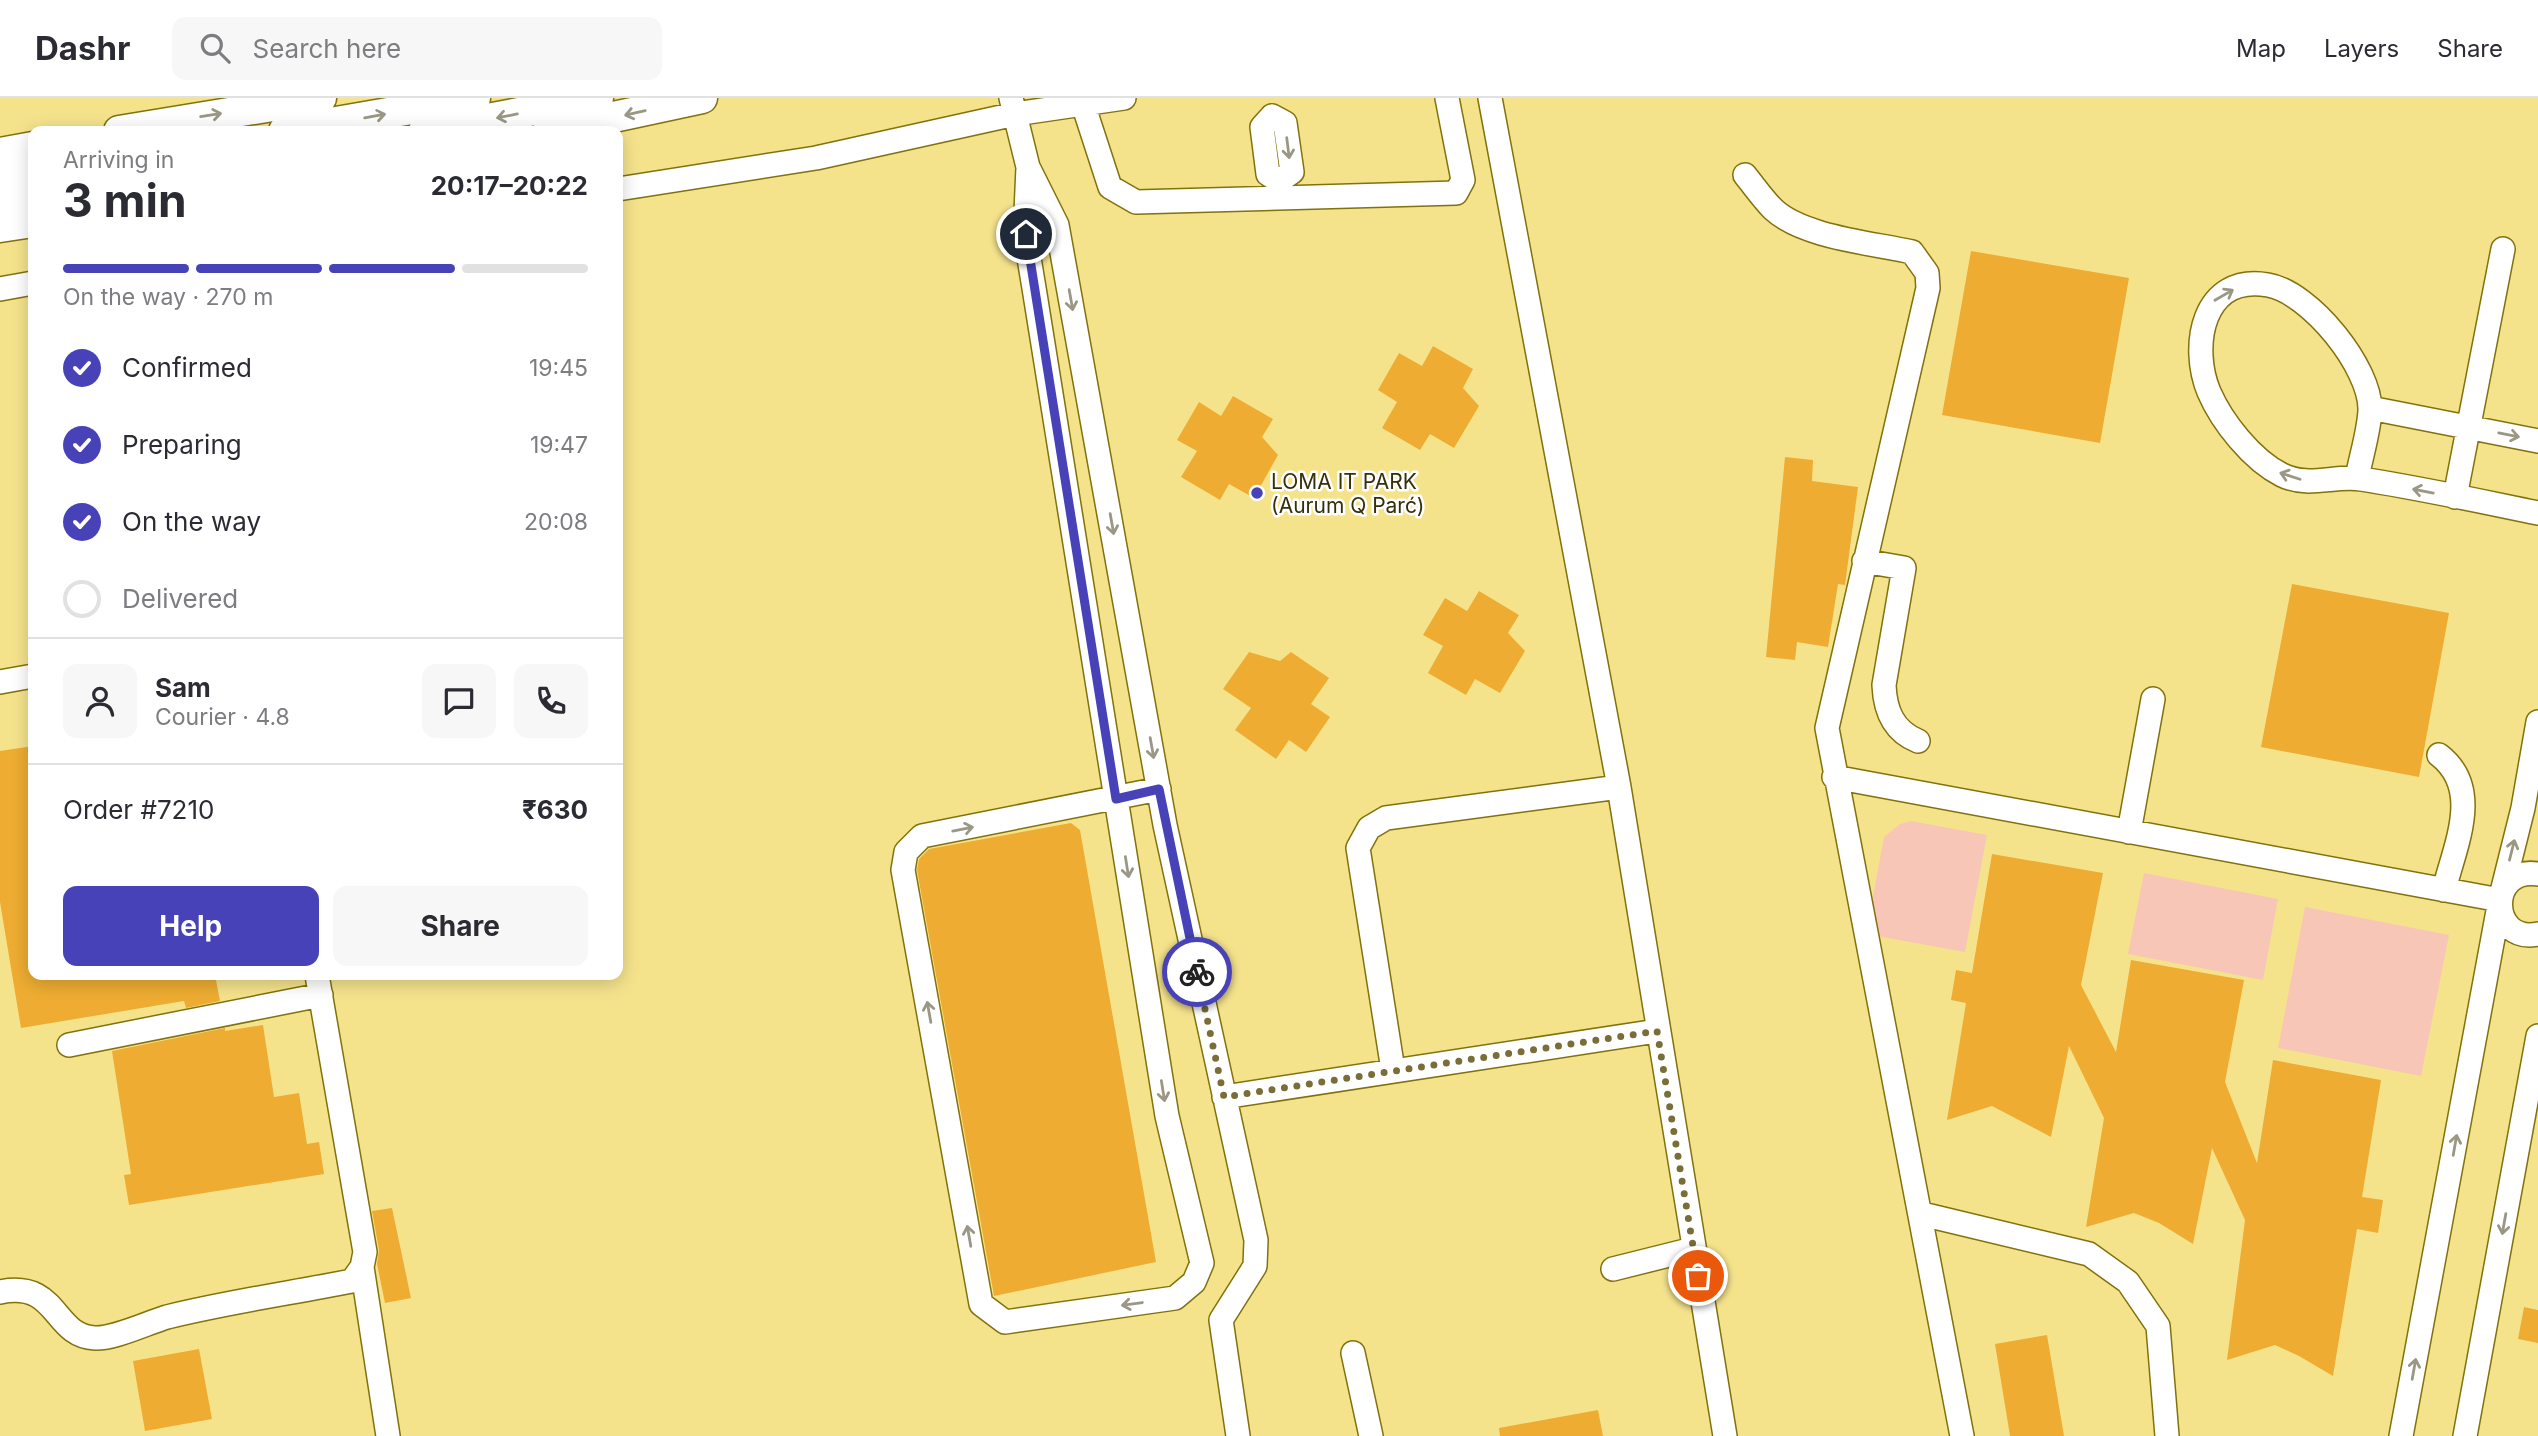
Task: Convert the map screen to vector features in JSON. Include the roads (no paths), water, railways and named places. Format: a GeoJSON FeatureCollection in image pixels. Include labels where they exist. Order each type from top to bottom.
{"type":"FeatureCollection","features":[{"type":"Feature","properties":{"kind":"main road"},"geometry":{"type":"LineString","coordinates":[[179,126],[321,98]]}},
{"type":"Feature","properties":{"kind":"main road"},"geometry":{"type":"LineString","coordinates":[[313,126],[475,98]]}},
{"type":"Feature","properties":{"kind":"main road"},"geometry":{"type":"LineString","coordinates":[[450,126],[598,98]]}},
{"type":"Feature","properties":{"kind":"main road"},"geometry":{"type":"LineString","coordinates":[[571,126],[702,98]]}},
{"type":"Feature","properties":{"kind":"main road"},"geometry":{"type":"LineString","coordinates":[[0,153],[28,148]]}},
{"type":"Feature","properties":{"kind":"main road"},"geometry":{"type":"LineString","coordinates":[[0,180],[28,175]]}},
{"type":"Feature","properties":{"kind":"main road"},"geometry":{"type":"LineString","coordinates":[[0,204],[28,199]]}},
{"type":"Feature","properties":{"kind":"main road"},"geometry":{"type":"LineString","coordinates":[[0,228],[28,223]]}},
{"type":"Feature","properties":{"kind":"street"},"geometry":{"type":"LineString","coordinates":[[623,189],[816,158],[1013,106],[1083,104],[1124,98]]}},
{"type":"Feature","properties":{"kind":"street"},"geometry":{"type":"LineString","coordinates":[[1083,104],[1110,187],[1136,202],[1279,190],[1456,193],[1463,180],[1447,98]]}},
{"type":"Feature","properties":{"kind":"street"},"geometry":{"type":"LineString","coordinates":[[1490,98],[1619,787],[1725,1436]]}},
{"type":"Feature","properties":{"kind":"street"},"geometry":{"type":"LineString","coordinates":[[1013,106],[1028,167],[1057,225],[1159,789],[1256,1240],[1255,1266],[1221,1320],[1238,1436]]}},
{"type":"Feature","properties":{"kind":"street"},"geometry":{"type":"LineString","coordinates":[[1271,107],[1285,123],[1292,172],[1279,190]]}},
{"type":"Feature","properties":{"kind":"street"},"geometry":{"type":"LineString","coordinates":[[1028,167],[1026,234],[1116,799],[1167,1116],[1202,1263],[1194,1282],[1175,1298],[1005,1322],[981,1304],[903,870],[906,852],[922,836],[1116,799],[1159,789]]}},
{"type":"Feature","properties":{"kind":"street"},"geometry":{"type":"LineString","coordinates":[[1745,176],[1773,209],[1789,221],[1811,230],[1912,252],[1927,273],[1928,288],[1827,728],[1834,777],[1922,1214],[1962,1436]]}},
{"type":"Feature","properties":{"kind":"street"},"geometry":{"type":"LineString","coordinates":[[2455,497],[2503,249]]}},
{"type":"Feature","properties":{"kind":"street"},"geometry":{"type":"LineString","coordinates":[[0,289],[28,284]]}},
{"type":"Feature","properties":{"kind":"street"},"geometry":{"type":"LineString","coordinates":[[2357,478],[2370,408],[2354,361],[2331,328],[2304,302],[2268,285],[2237,287],[2213,300],[2199,335],[2201,373],[2216,408],[2250,449],[2283,475],[2315,483],[2357,478],[2538,513]]}},
{"type":"Feature","properties":{"kind":"street"},"geometry":{"type":"LineString","coordinates":[[2370,408],[2538,441]]}},
{"type":"Feature","properties":{"kind":"street"},"geometry":{"type":"LineString","coordinates":[[1864,561],[1905,568],[1884,684],[1885,701],[1894,724],[1904,735],[1918,741]]}},
{"type":"Feature","properties":{"kind":"street"},"geometry":{"type":"LineString","coordinates":[[0,682],[28,677]]}},
{"type":"Feature","properties":{"kind":"street"},"geometry":{"type":"LineString","coordinates":[[2129,831],[2153,699]]}},
{"type":"Feature","properties":{"kind":"street"},"geometry":{"type":"LineString","coordinates":[[2401,1436],[2500,900],[2523,808],[2538,722]]}},
{"type":"Feature","properties":{"kind":"street"},"geometry":{"type":"LineString","coordinates":[[2439,755],[2450,764],[2465,795],[2444,890]]}},
{"type":"Feature","properties":{"kind":"street"},"geometry":{"type":"LineString","coordinates":[[1834,777],[2500,900]]}},
{"type":"Feature","properties":{"kind":"street"},"geometry":{"type":"LineString","coordinates":[[1392,1070],[1358,848],[1370,828],[1386,818],[1619,787]]}},
{"type":"Feature","properties":{"kind":"street"},"geometry":{"type":"LineString","coordinates":[[2538,874],[2521,875],[2511,880],[2500,900],[2502,917],[2508,925],[2524,935],[2538,934]]}},
{"type":"Feature","properties":{"kind":"street"},"geometry":{"type":"LineString","coordinates":[[69,1045],[319,985],[365,1252],[362,1267],[388,1436]]}},
{"type":"Feature","properties":{"kind":"street"},"geometry":{"type":"LineString","coordinates":[[1224,1097],[1657,1031]]}},
{"type":"Feature","properties":{"kind":"street"},"geometry":{"type":"LineString","coordinates":[[2465,1436],[2538,1036]]}},
{"type":"Feature","properties":{"kind":"street"},"geometry":{"type":"LineString","coordinates":[[1922,1214],[2089,1254],[2128,1282],[2158,1326],[2167,1436]]}},
{"type":"Feature","properties":{"kind":"street"},"geometry":{"type":"LineString","coordinates":[[1613,1269],[1693,1249]]}},
{"type":"Feature","properties":{"kind":"street"},"geometry":{"type":"LineString","coordinates":[[0,1292],[17,1289],[37,1294],[67,1325],[82,1336],[97,1339],[168,1317],[352,1280],[362,1267]]}},
{"type":"Feature","properties":{"kind":"street"},"geometry":{"type":"LineString","coordinates":[[1353,1353],[1371,1436]]}},
{"type":"Feature","properties":{"kind":"place","name":"LOMA IT PARK (Aurum Q Parć)"},"geometry":{"type":"Point","coordinates":[1257,493]}}]}
